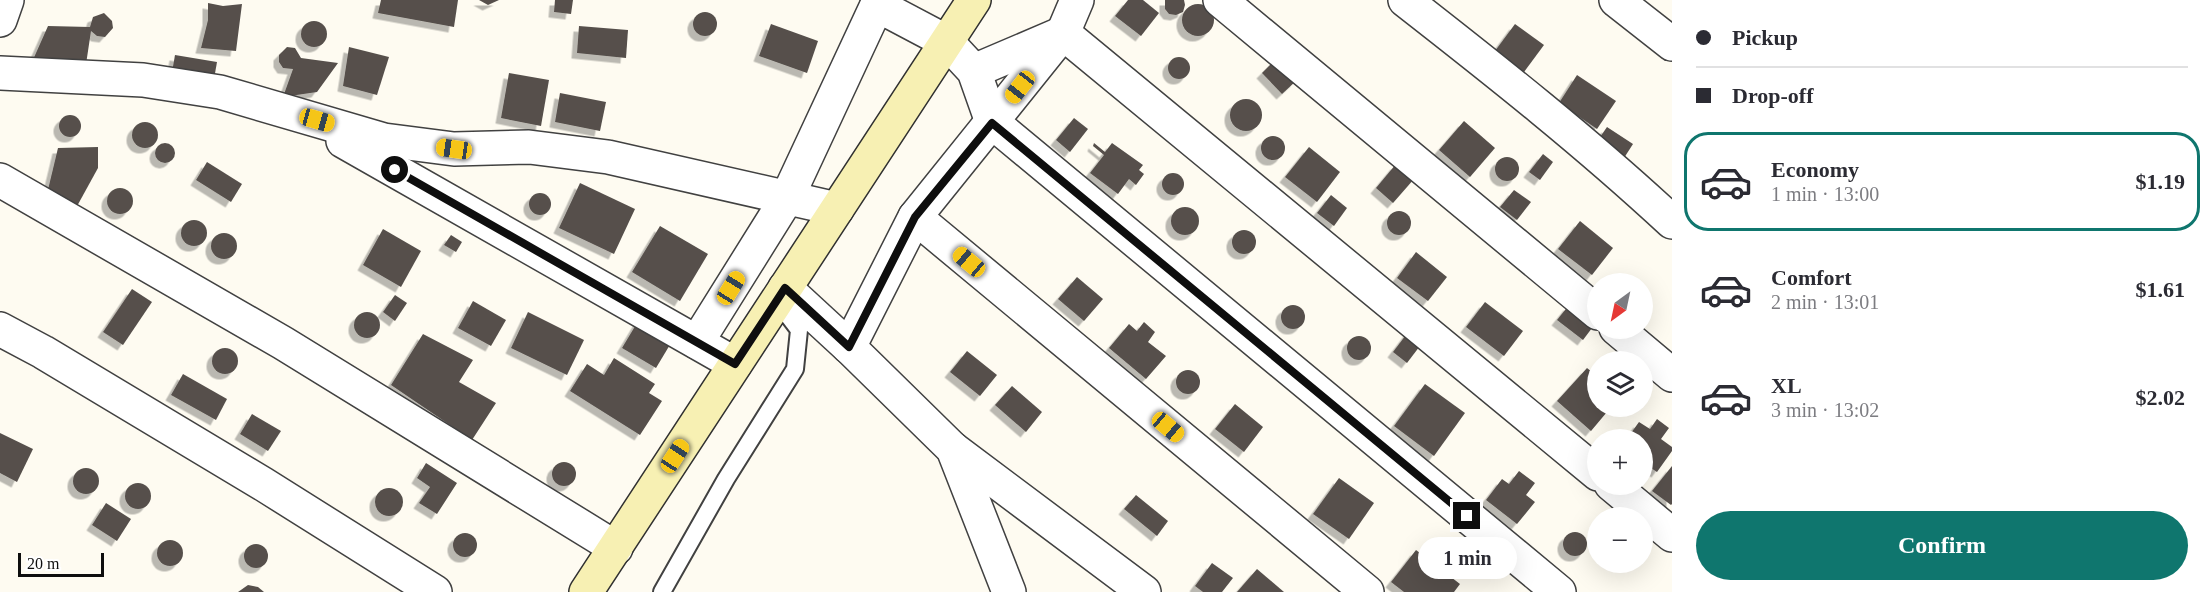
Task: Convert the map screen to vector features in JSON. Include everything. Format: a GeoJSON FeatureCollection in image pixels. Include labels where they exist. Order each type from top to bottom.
{"type":"FeatureCollection","features":[{"type":"Feature","properties":{"kind":"main road"},"geometry":{"type":"LineString","coordinates":[[586,592],[974,0]]}},
{"type":"Feature","properties":{"kind":"street"},"geometry":{"type":"LineString","coordinates":[[0,20],[7,0]]}},
{"type":"Feature","properties":{"kind":"street"},"geometry":{"type":"LineString","coordinates":[[849,347],[915,217],[1062,33],[1077,0]]}},
{"type":"Feature","properties":{"kind":"street"},"geometry":{"type":"LineString","coordinates":[[1220,0],[1587,304]]}},
{"type":"Feature","properties":{"kind":"street"},"geometry":{"type":"LineString","coordinates":[[1405,0],[1481,58],[1637,189],[1672,222]]}},
{"type":"Feature","properties":{"kind":"street"},"geometry":{"type":"LineString","coordinates":[[1616,0],[1672,44]]}},
{"type":"Feature","properties":{"kind":"street"},"geometry":{"type":"LineString","coordinates":[[697,342],[786,198],[878,3],[947,42],[974,71],[992,123],[1559,592]]}},
{"type":"Feature","properties":{"kind":"street"},"geometry":{"type":"LineString","coordinates":[[974,71],[1062,33]]}},
{"type":"Feature","properties":{"kind":"street"},"geometry":{"type":"LineString","coordinates":[[1062,33],[1587,465]]}},
{"type":"Feature","properties":{"kind":"street"},"geometry":{"type":"LineString","coordinates":[[0,73],[143,80],[220,92],[384,140],[454,149],[529,147],[608,157],[837,209]]}},
{"type":"Feature","properties":{"kind":"street"},"geometry":{"type":"LineString","coordinates":[[295,113],[735,364]]}},
{"type":"Feature","properties":{"kind":"street"},"geometry":{"type":"LineString","coordinates":[[0,180],[283,343],[616,548]]}},
{"type":"Feature","properties":{"kind":"street"},"geometry":{"type":"LineString","coordinates":[[915,217],[1367,592]]}},
{"type":"Feature","properties":{"kind":"street"},"geometry":{"type":"LineString","coordinates":[[781,294],[849,347],[953,449],[1144,592]]}},
{"type":"Feature","properties":{"kind":"street"},"geometry":{"type":"LineString","coordinates":[[0,329],[44,352],[263,484],[435,592]]}},
{"type":"Feature","properties":{"kind":"street"},"geometry":{"type":"LineString","coordinates":[[1629,339],[1672,375]]}},
{"type":"Feature","properties":{"kind":"street"},"geometry":{"type":"LineString","coordinates":[[953,449],[1010,592]]}},
{"type":"Feature","properties":{"kind":"street"},"geometry":{"type":"LineString","coordinates":[[1624,495],[1672,535]]}},
{"type":"Feature","properties":{"kind":"lane"},"geometry":{"type":"LineString","coordinates":[[662,592],[726,479],[795,369],[799,330],[781,294]]}},
{"type":"Feature","properties":{"kind":"building"},"geometry":{"type":"Polygon","coordinates":[[[381,0],[458,0],[454,27],[378,13],[381,0]]]}},
{"type":"Feature","properties":{"kind":"building"},"geometry":{"type":"Polygon","coordinates":[[[479,0],[499,0],[488,5],[479,0]]]}},
{"type":"Feature","properties":{"kind":"building"},"geometry":{"type":"Polygon","coordinates":[[[555,0],[573,0],[571,14],[554,12],[555,0]]]}},
{"type":"Feature","properties":{"kind":"building"},"geometry":{"type":"Polygon","coordinates":[[[1128,0],[1143,0],[1159,13],[1141,36],[1115,16],[1128,0]]]}},
{"type":"Feature","properties":{"kind":"building"},"geometry":{"type":"Polygon","coordinates":[[[1165,0],[1184,0],[1183,12],[1176,15],[1169,14],[1165,9],[1165,0]]]}},
{"type":"Feature","properties":{"kind":"building"},"geometry":{"type":"Polygon","coordinates":[[[208,3],[223,6],[242,4],[236,51],[201,48],[208,20],[208,3]]]}},
{"type":"Feature","properties":{"kind":"building"},"geometry":{"type":"Polygon","coordinates":[[[1198,4],[1209,9],[1214,20],[1209,31],[1198,36],[1187,31],[1182,20],[1187,9],[1198,4]]]}},
{"type":"Feature","properties":{"kind":"building"},"geometry":{"type":"Polygon","coordinates":[[[705,12],[714,15],[717,24],[714,33],[705,36],[696,33],[693,24],[696,15],[705,12]]]}},
{"type":"Feature","properties":{"kind":"building"},"geometry":{"type":"Polygon","coordinates":[[[104,13],[112,21],[113,28],[105,37],[97,36],[91,31],[85,71],[32,62],[48,26],[90,27],[93,17],[104,13]]]}},
{"type":"Feature","properties":{"kind":"building"},"geometry":{"type":"Polygon","coordinates":[[[314,21],[323,25],[327,34],[323,43],[314,47],[305,43],[301,34],[305,25],[314,21]]]}},
{"type":"Feature","properties":{"kind":"building"},"geometry":{"type":"Polygon","coordinates":[[[771,24],[818,41],[807,73],[759,56],[771,24]]]}},
{"type":"Feature","properties":{"kind":"building"},"geometry":{"type":"Polygon","coordinates":[[[1515,24],[1544,45],[1524,72],[1495,51],[1515,24]]]}},
{"type":"Feature","properties":{"kind":"building"},"geometry":{"type":"Polygon","coordinates":[[[579,26],[628,30],[626,58],[577,53],[579,26]]]}},
{"type":"Feature","properties":{"kind":"building"},"geometry":{"type":"Polygon","coordinates":[[[287,47],[295,48],[301,58],[338,63],[317,92],[283,97],[293,69],[283,68],[279,62],[279,55],[287,47]]]}},
{"type":"Feature","properties":{"kind":"building"},"geometry":{"type":"Polygon","coordinates":[[[349,47],[389,57],[377,95],[343,86],[349,47]]]}},
{"type":"Feature","properties":{"kind":"building"},"geometry":{"type":"Polygon","coordinates":[[[175,55],[217,62],[214,79],[172,72],[175,55]]]}},
{"type":"Feature","properties":{"kind":"building"},"geometry":{"type":"Polygon","coordinates":[[[1175,57],[1183,57],[1190,64],[1190,72],[1183,79],[1175,79],[1168,72],[1168,64],[1175,57]]]}},
{"type":"Feature","properties":{"kind":"building"},"geometry":{"type":"Polygon","coordinates":[[[1275,60],[1296,81],[1282,94],[1262,73],[1275,60]]]}},
{"type":"Feature","properties":{"kind":"building"},"geometry":{"type":"Polygon","coordinates":[[[509,73],[549,80],[541,126],[501,118],[509,73]]]}},
{"type":"Feature","properties":{"kind":"building"},"geometry":{"type":"Polygon","coordinates":[[[1577,75],[1616,101],[1597,129],[1559,103],[1577,75]]]}},
{"type":"Feature","properties":{"kind":"building"},"geometry":{"type":"Polygon","coordinates":[[[560,93],[606,102],[600,131],[555,122],[560,93]]]}},
{"type":"Feature","properties":{"kind":"building"},"geometry":{"type":"Polygon","coordinates":[[[1246,99],[1257,104],[1262,115],[1257,126],[1246,131],[1235,126],[1230,115],[1235,104],[1246,99]]]}},
{"type":"Feature","properties":{"kind":"building"},"geometry":{"type":"Polygon","coordinates":[[[70,115],[78,118],[81,126],[78,134],[70,137],[62,134],[59,126],[62,118],[70,115]]]}},
{"type":"Feature","properties":{"kind":"building"},"geometry":{"type":"Polygon","coordinates":[[[1074,118],[1088,129],[1070,152],[1056,140],[1074,118]]]}},
{"type":"Feature","properties":{"kind":"building"},"geometry":{"type":"Polygon","coordinates":[[[1464,121],[1495,148],[1470,177],[1439,150],[1464,121]]]}},
{"type":"Feature","properties":{"kind":"building"},"geometry":{"type":"Polygon","coordinates":[[[145,122],[154,126],[158,135],[154,144],[145,148],[136,144],[132,135],[136,126],[145,122]]]}},
{"type":"Feature","properties":{"kind":"building"},"geometry":{"type":"Polygon","coordinates":[[[1607,127],[1633,144],[1624,158],[1598,140],[1607,127]]]}},
{"type":"Feature","properties":{"kind":"building"},"geometry":{"type":"Polygon","coordinates":[[[1273,136],[1281,140],[1285,148],[1281,156],[1273,160],[1265,156],[1261,148],[1265,140],[1273,136]]]}},
{"type":"Feature","properties":{"kind":"building"},"geometry":{"type":"Polygon","coordinates":[[[165,143],[172,146],[175,153],[172,160],[165,163],[158,160],[155,153],[158,146],[165,143]]]}},
{"type":"Feature","properties":{"kind":"building"},"geometry":{"type":"Polygon","coordinates":[[[1094,143],[1105,152],[1112,143],[1143,165],[1139,170],[1144,174],[1136,185],[1129,179],[1118,194],[1090,173],[1104,155],[1093,146],[1094,143]]]}},
{"type":"Feature","properties":{"kind":"building"},"geometry":{"type":"Polygon","coordinates":[[[98,147],[98,168],[76,208],[46,198],[58,148],[98,147]]]}},
{"type":"Feature","properties":{"kind":"building"},"geometry":{"type":"Polygon","coordinates":[[[1309,147],[1340,172],[1317,202],[1285,177],[1309,147]]]}},
{"type":"Feature","properties":{"kind":"building"},"geometry":{"type":"Polygon","coordinates":[[[1543,154],[1553,162],[1540,180],[1529,172],[1543,154]]]}},
{"type":"Feature","properties":{"kind":"building"},"geometry":{"type":"Polygon","coordinates":[[[1507,157],[1512,158],[1518,164],[1518,174],[1512,180],[1507,181],[1502,180],[1496,174],[1495,169],[1496,164],[1502,158],[1507,157]]]}},
{"type":"Feature","properties":{"kind":"building"},"geometry":{"type":"Polygon","coordinates":[[[207,162],[242,184],[231,202],[196,180],[207,162]]]}},
{"type":"Feature","properties":{"kind":"building"},"geometry":{"type":"Polygon","coordinates":[[[1396,164],[1414,179],[1393,203],[1376,188],[1396,164]]]}},
{"type":"Feature","properties":{"kind":"building"},"geometry":{"type":"Polygon","coordinates":[[[1173,173],[1181,176],[1184,184],[1181,192],[1173,195],[1165,192],[1162,184],[1165,176],[1173,173]]]}},
{"type":"Feature","properties":{"kind":"building"},"geometry":{"type":"Polygon","coordinates":[[[580,183],[635,209],[614,254],[559,228],[580,183]]]}},
{"type":"Feature","properties":{"kind":"building"},"geometry":{"type":"Polygon","coordinates":[[[120,188],[129,192],[133,201],[129,210],[120,214],[111,210],[107,201],[111,192],[120,188]]]}},
{"type":"Feature","properties":{"kind":"building"},"geometry":{"type":"Polygon","coordinates":[[[1514,190],[1531,202],[1517,220],[1500,207],[1514,190]]]}},
{"type":"Feature","properties":{"kind":"building"},"geometry":{"type":"Polygon","coordinates":[[[540,193],[548,196],[551,204],[548,212],[540,215],[532,212],[529,204],[532,196],[540,193]]]}},
{"type":"Feature","properties":{"kind":"building"},"geometry":{"type":"Polygon","coordinates":[[[1331,195],[1347,208],[1334,226],[1317,213],[1331,195]]]}},
{"type":"Feature","properties":{"kind":"building"},"geometry":{"type":"Polygon","coordinates":[[[1185,207],[1195,211],[1199,221],[1195,231],[1185,235],[1175,231],[1171,221],[1175,211],[1185,207]]]}},
{"type":"Feature","properties":{"kind":"building"},"geometry":{"type":"Polygon","coordinates":[[[1399,211],[1404,212],[1410,218],[1410,228],[1404,234],[1399,235],[1394,234],[1388,228],[1387,223],[1388,218],[1394,212],[1399,211]]]}},
{"type":"Feature","properties":{"kind":"building"},"geometry":{"type":"Polygon","coordinates":[[[194,220],[203,224],[207,233],[203,242],[194,246],[185,242],[181,233],[185,224],[194,220]]]}},
{"type":"Feature","properties":{"kind":"building"},"geometry":{"type":"Polygon","coordinates":[[[1580,221],[1613,248],[1594,273],[1589,273],[1558,249],[1580,221]]]}},
{"type":"Feature","properties":{"kind":"building"},"geometry":{"type":"Polygon","coordinates":[[[660,226],[708,254],[680,301],[632,272],[660,226]]]}},
{"type":"Feature","properties":{"kind":"building"},"geometry":{"type":"Polygon","coordinates":[[[383,229],[421,251],[401,287],[363,265],[383,229]]]}},
{"type":"Feature","properties":{"kind":"building"},"geometry":{"type":"Polygon","coordinates":[[[1244,230],[1249,231],[1255,237],[1255,247],[1249,253],[1244,254],[1239,253],[1233,247],[1232,242],[1233,237],[1239,231],[1244,230]]]}},
{"type":"Feature","properties":{"kind":"building"},"geometry":{"type":"Polygon","coordinates":[[[224,233],[233,237],[237,246],[233,255],[224,259],[215,255],[211,246],[215,237],[224,233]]]}},
{"type":"Feature","properties":{"kind":"building"},"geometry":{"type":"Polygon","coordinates":[[[451,235],[462,242],[456,252],[444,245],[451,235]]]}},
{"type":"Feature","properties":{"kind":"building"},"geometry":{"type":"Polygon","coordinates":[[[1416,252],[1447,277],[1428,301],[1397,278],[1416,252]]]}},
{"type":"Feature","properties":{"kind":"building"},"geometry":{"type":"Polygon","coordinates":[[[1077,277],[1103,299],[1084,321],[1058,299],[1077,277]]]}},
{"type":"Feature","properties":{"kind":"building"},"geometry":{"type":"Polygon","coordinates":[[[132,289],[152,302],[123,345],[103,332],[132,289]]]}},
{"type":"Feature","properties":{"kind":"building"},"geometry":{"type":"Polygon","coordinates":[[[395,295],[407,303],[395,321],[383,312],[395,295]]]}},
{"type":"Feature","properties":{"kind":"building"},"geometry":{"type":"Polygon","coordinates":[[[473,301],[506,320],[491,346],[458,328],[473,301]]]}},
{"type":"Feature","properties":{"kind":"building"},"geometry":{"type":"Polygon","coordinates":[[[1485,302],[1523,331],[1504,356],[1466,327],[1485,302]]]}},
{"type":"Feature","properties":{"kind":"building"},"geometry":{"type":"Polygon","coordinates":[[[1288,305],[1298,305],[1305,312],[1305,322],[1298,329],[1288,329],[1281,322],[1281,312],[1288,305]]]}},
{"type":"Feature","properties":{"kind":"building"},"geometry":{"type":"Polygon","coordinates":[[[1569,305],[1587,318],[1587,335],[1583,340],[1557,320],[1569,305]]]}},
{"type":"Feature","properties":{"kind":"building"},"geometry":{"type":"Polygon","coordinates":[[[367,312],[376,316],[380,325],[376,334],[367,338],[358,334],[354,325],[358,316],[367,312]]]}},
{"type":"Feature","properties":{"kind":"building"},"geometry":{"type":"Polygon","coordinates":[[[528,312],[584,340],[567,375],[511,348],[528,312]]]}},
{"type":"Feature","properties":{"kind":"building"},"geometry":{"type":"Polygon","coordinates":[[[640,318],[674,338],[656,368],[622,348],[640,318]]]}},
{"type":"Feature","properties":{"kind":"building"},"geometry":{"type":"Polygon","coordinates":[[[1144,322],[1155,332],[1148,342],[1166,356],[1146,379],[1109,348],[1129,324],[1137,331],[1144,322]]]}},
{"type":"Feature","properties":{"kind":"building"},"geometry":{"type":"Polygon","coordinates":[[[1412,327],[1426,338],[1407,363],[1393,352],[1412,327]]]}},
{"type":"Feature","properties":{"kind":"building"},"geometry":{"type":"Polygon","coordinates":[[[423,334],[473,360],[459,382],[496,403],[472,440],[391,385],[423,334]]]}},
{"type":"Feature","properties":{"kind":"building"},"geometry":{"type":"Polygon","coordinates":[[[1359,336],[1367,340],[1371,348],[1367,356],[1359,360],[1351,356],[1347,348],[1351,340],[1359,336]]]}},
{"type":"Feature","properties":{"kind":"building"},"geometry":{"type":"Polygon","coordinates":[[[225,348],[234,352],[238,361],[234,370],[225,374],[216,370],[212,361],[216,352],[225,348]]]}},
{"type":"Feature","properties":{"kind":"building"},"geometry":{"type":"Polygon","coordinates":[[[967,351],[997,375],[980,396],[950,372],[967,351]]]}},
{"type":"Feature","properties":{"kind":"building"},"geometry":{"type":"Polygon","coordinates":[[[614,358],[655,384],[649,393],[662,401],[640,435],[570,391],[587,364],[604,375],[614,358]]]}},
{"type":"Feature","properties":{"kind":"building"},"geometry":{"type":"Polygon","coordinates":[[[1587,368],[1587,417],[1603,417],[1593,429],[1589,429],[1557,401],[1587,368]]]}},
{"type":"Feature","properties":{"kind":"building"},"geometry":{"type":"Polygon","coordinates":[[[1188,370],[1193,371],[1199,377],[1199,387],[1193,393],[1188,394],[1183,393],[1177,387],[1176,382],[1177,377],[1183,371],[1188,370]]]}},
{"type":"Feature","properties":{"kind":"building"},"geometry":{"type":"Polygon","coordinates":[[[183,374],[227,399],[216,420],[171,395],[183,374]]]}},
{"type":"Feature","properties":{"kind":"building"},"geometry":{"type":"Polygon","coordinates":[[[1425,384],[1465,413],[1434,456],[1394,426],[1425,384]]]}},
{"type":"Feature","properties":{"kind":"building"},"geometry":{"type":"Polygon","coordinates":[[[1012,386],[1042,412],[1026,432],[995,405],[1012,386]]]}},
{"type":"Feature","properties":{"kind":"building"},"geometry":{"type":"Polygon","coordinates":[[[1235,404],[1263,427],[1244,452],[1215,429],[1235,404]]]}},
{"type":"Feature","properties":{"kind":"building"},"geometry":{"type":"Polygon","coordinates":[[[252,414],[281,431],[268,451],[240,434],[252,414]]]}},
{"type":"Feature","properties":{"kind":"building"},"geometry":{"type":"Polygon","coordinates":[[[1657,419],[1669,428],[1661,439],[1672,447],[1672,451],[1657,472],[1653,469],[1653,429],[1650,429],[1657,419]]]}},
{"type":"Feature","properties":{"kind":"building"},"geometry":{"type":"Polygon","coordinates":[[[1639,422],[1650,429],[1634,429],[1639,422]]]}},
{"type":"Feature","properties":{"kind":"building"},"geometry":{"type":"Polygon","coordinates":[[[0,433],[33,449],[17,482],[0,473],[0,433]]]}},
{"type":"Feature","properties":{"kind":"building"},"geometry":{"type":"Polygon","coordinates":[[[564,462],[569,463],[575,469],[575,479],[569,485],[564,486],[559,485],[553,479],[552,474],[553,469],[559,463],[564,462]]]}},
{"type":"Feature","properties":{"kind":"building"},"geometry":{"type":"Polygon","coordinates":[[[426,463],[457,483],[437,514],[419,503],[430,487],[417,478],[426,463]]]}},
{"type":"Feature","properties":{"kind":"building"},"geometry":{"type":"Polygon","coordinates":[[[1672,466],[1672,504],[1653,490],[1672,466]]]}},
{"type":"Feature","properties":{"kind":"building"},"geometry":{"type":"Polygon","coordinates":[[[86,468],[95,472],[99,481],[95,490],[86,494],[77,490],[73,481],[77,472],[86,468]]]}},
{"type":"Feature","properties":{"kind":"building"},"geometry":{"type":"Polygon","coordinates":[[[1519,471],[1535,483],[1526,495],[1535,502],[1517,524],[1486,500],[1502,479],[1509,484],[1519,471]]]}},
{"type":"Feature","properties":{"kind":"building"},"geometry":{"type":"Polygon","coordinates":[[[1339,478],[1374,503],[1349,539],[1313,514],[1339,478]]]}},
{"type":"Feature","properties":{"kind":"building"},"geometry":{"type":"Polygon","coordinates":[[[138,483],[147,487],[151,496],[147,505],[138,509],[129,505],[125,496],[129,487],[138,483]]]}},
{"type":"Feature","properties":{"kind":"building"},"geometry":{"type":"Polygon","coordinates":[[[389,488],[399,492],[403,502],[399,512],[389,516],[379,512],[375,502],[379,492],[389,488]]]}},
{"type":"Feature","properties":{"kind":"building"},"geometry":{"type":"Polygon","coordinates":[[[1136,495],[1168,521],[1157,536],[1124,509],[1136,495]]]}},
{"type":"Feature","properties":{"kind":"building"},"geometry":{"type":"Polygon","coordinates":[[[106,503],[131,519],[117,541],[92,525],[106,503]]]}},
{"type":"Feature","properties":{"kind":"building"},"geometry":{"type":"Polygon","coordinates":[[[465,533],[470,534],[476,540],[476,550],[470,556],[465,557],[460,556],[454,550],[453,545],[454,540],[460,534],[465,533]]]}},
{"type":"Feature","properties":{"kind":"building"},"geometry":{"type":"Polygon","coordinates":[[[1570,533],[1580,533],[1586,539],[1586,549],[1580,555],[1570,555],[1564,549],[1564,539],[1570,533]]]}},
{"type":"Feature","properties":{"kind":"building"},"geometry":{"type":"Polygon","coordinates":[[[170,540],[179,544],[183,553],[179,562],[170,566],[161,562],[157,553],[161,544],[170,540]]]}},
{"type":"Feature","properties":{"kind":"building"},"geometry":{"type":"Polygon","coordinates":[[[256,544],[261,545],[267,551],[267,561],[261,567],[256,568],[251,567],[245,561],[244,556],[245,551],[251,545],[256,544]]]}},
{"type":"Feature","properties":{"kind":"building"},"geometry":{"type":"Polygon","coordinates":[[[1416,550],[1460,584],[1454,592],[1404,592],[1391,582],[1416,550]]]}},
{"type":"Feature","properties":{"kind":"building"},"geometry":{"type":"Polygon","coordinates":[[[1212,563],[1233,578],[1222,592],[1203,592],[1195,586],[1212,563]]]}},
{"type":"Feature","properties":{"kind":"building"},"geometry":{"type":"Polygon","coordinates":[[[1257,569],[1284,592],[1237,592],[1257,569]]]}},
{"type":"Feature","properties":{"kind":"building"},"geometry":{"type":"Polygon","coordinates":[[[248,585],[258,587],[264,592],[238,592],[248,585]]]}},
{"type":"Feature","properties":{"kind":"route"},"geometry":{"type":"LineString","coordinates":[[395,170],[735,364],[785,288],[849,347],[915,217],[992,123],[1467,516]]}}]}
